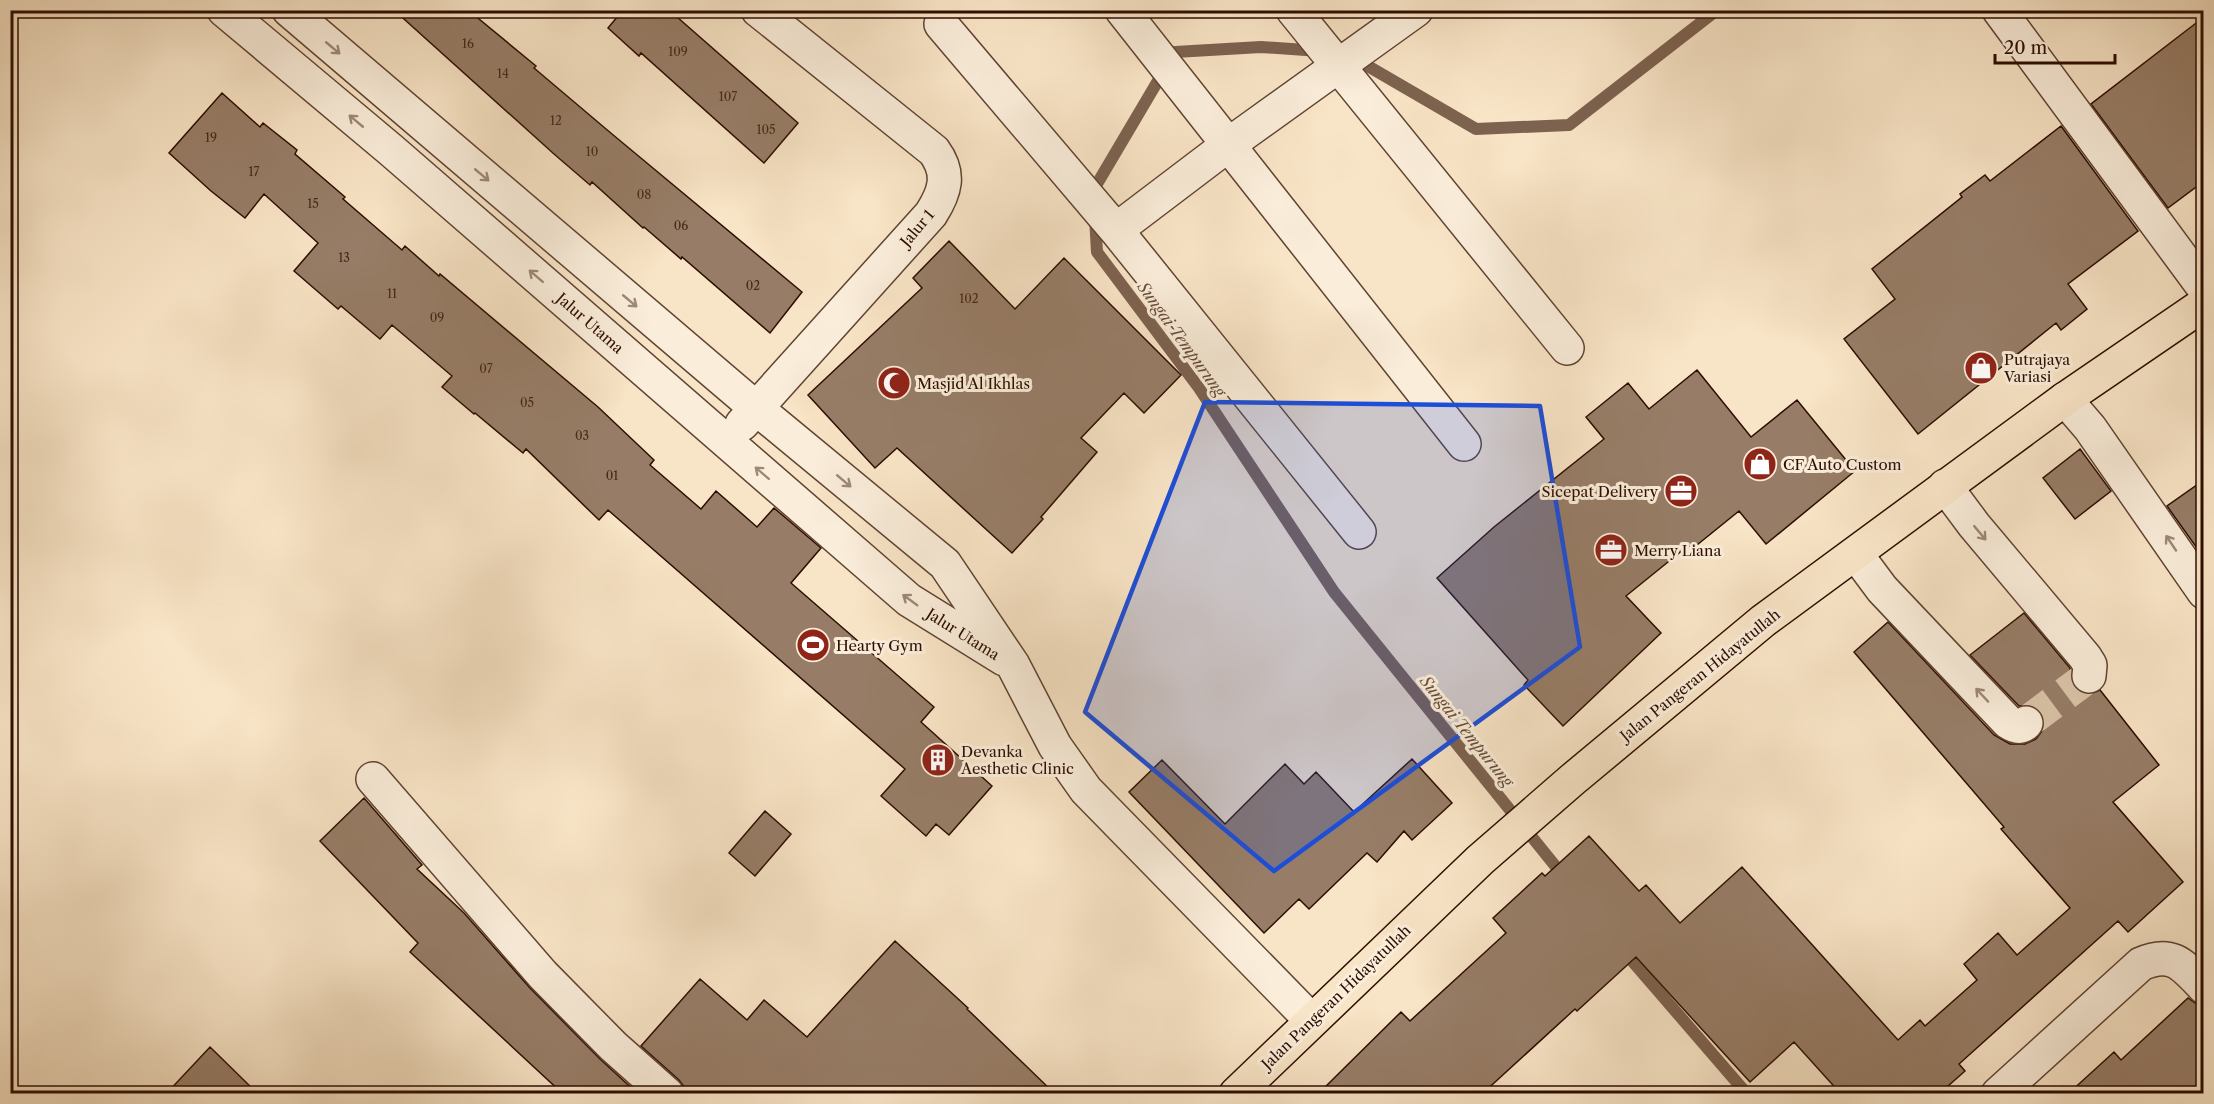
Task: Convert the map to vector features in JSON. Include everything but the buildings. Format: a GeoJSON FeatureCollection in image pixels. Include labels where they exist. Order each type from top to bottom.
{"type":"FeatureCollection","features":[{"type":"Feature","properties":{"kind":"main road","name":"Jalan Pangeran Hidayatullah"},"geometry":{"type":"LineString","coordinates":[[1236,1094],[1480,860],[1763,621],[2065,399],[2204,304]]}},
{"type":"Feature","properties":{"kind":"street","name":"Jalur Utama"},"geometry":{"type":"LineString","coordinates":[[224,10],[391,150],[909,600],[1013,665]]}},
{"type":"Feature","properties":{"kind":"street","name":"Jalur Utama"},"geometry":{"type":"LineString","coordinates":[[289,10],[756,408],[945,564],[1013,665]]}},
{"type":"Feature","properties":{"kind":"street","name":"Jalur 1"},"geometry":{"type":"LineString","coordinates":[[727,442],[931,214],[943,194],[944,177],[941,161],[934,151],[758,10]]}},
{"type":"Feature","properties":{"kind":"street"},"geometry":{"type":"LineString","coordinates":[[1122,10],[1464,444]]}},
{"type":"Feature","properties":{"kind":"street"},"geometry":{"type":"LineString","coordinates":[[1293,10],[1567,348]]}},
{"type":"Feature","properties":{"kind":"street"},"geometry":{"type":"LineString","coordinates":[[1116,230],[1228,145],[1416,10]]}},
{"type":"Feature","properties":{"kind":"street"},"geometry":{"type":"LineString","coordinates":[[1999,10],[2204,288]]}},
{"type":"Feature","properties":{"kind":"street"},"geometry":{"type":"LineString","coordinates":[[941,24],[1116,230],[1359,532]]}},
{"type":"Feature","properties":{"kind":"street"},"geometry":{"type":"LineString","coordinates":[[391,150],[418,120]]}},
{"type":"Feature","properties":{"kind":"street"},"geometry":{"type":"LineString","coordinates":[[2065,399],[2090,428],[2204,592]]}},
{"type":"Feature","properties":{"kind":"street"},"geometry":{"type":"LineString","coordinates":[[1945,486],[1974,525],[2085,657],[2090,665],[2089,676]]}},
{"type":"Feature","properties":{"kind":"street"},"geometry":{"type":"LineString","coordinates":[[1856,554],[1882,589],[2008,722],[2015,727],[2026,723]]}},
{"type":"Feature","properties":{"kind":"street"},"geometry":{"type":"LineString","coordinates":[[1013,665],[1055,746],[1086,790],[1311,1020]]}},
{"type":"Feature","properties":{"kind":"street"},"geometry":{"type":"LineString","coordinates":[[373,779],[543,975],[614,1046],[667,1094]]}},
{"type":"Feature","properties":{"kind":"street"},"geometry":{"type":"LineString","coordinates":[[1998,1094],[2140,964],[2152,959],[2170,959],[2183,965],[2204,987]]}},
{"type":"Feature","properties":{"kind":"highlighted area"},"geometry":{"type":"Polygon","coordinates":[[[1205,402],[1540,406],[1580,647],[1274,871],[1085,712],[1205,402]]]}},
{"type":"Feature","properties":{"kind":"waterway","name":"Sungai Tempurung"},"geometry":{"type":"LineString","coordinates":[[1354,58],[1476,129],[1569,125],[1717,10]]}},
{"type":"Feature","properties":{"kind":"waterway","name":"Sungai Tempurung"},"geometry":{"type":"LineString","coordinates":[[1095,198],[1094,189],[1175,52],[1261,47],[1320,51]]}},
{"type":"Feature","properties":{"kind":"waterway","name":"Sungai Tempurung"},"geometry":{"type":"LineString","coordinates":[[1095,218],[1097,252],[1199,388],[1334,592],[1565,878]]}},
{"type":"Feature","properties":{"kind":"waterway","name":"Sungai Tempurung"},"geometry":{"type":"LineString","coordinates":[[1621,948],[1747,1094]]}},
{"type":"Feature","properties":{"kind":"tunnel"},"geometry":{"type":"LineString","coordinates":[[2026,723],[2089,676]]}},
{"type":"Feature","properties":{"kind":"place","name":"Putrajaya Variasi"},"geometry":{"type":"Point","coordinates":[1981,368]}},
{"type":"Feature","properties":{"kind":"place","name":"Masjid Al Ikhlas"},"geometry":{"type":"Point","coordinates":[894,383]}},
{"type":"Feature","properties":{"kind":"place","name":"CF Auto Custom"},"geometry":{"type":"Point","coordinates":[1760,464]}},
{"type":"Feature","properties":{"kind":"place","name":"Sicepat Delivery"},"geometry":{"type":"Point","coordinates":[1681,491]}},
{"type":"Feature","properties":{"kind":"place","name":"Merry Liana"},"geometry":{"type":"Point","coordinates":[1611,550]}},
{"type":"Feature","properties":{"kind":"place","name":"Hearty Gym"},"geometry":{"type":"Point","coordinates":[813,645]}},
{"type":"Feature","properties":{"kind":"place","name":"Devanka Aesthetic Clinic"},"geometry":{"type":"Point","coordinates":[938,760]}}]}
